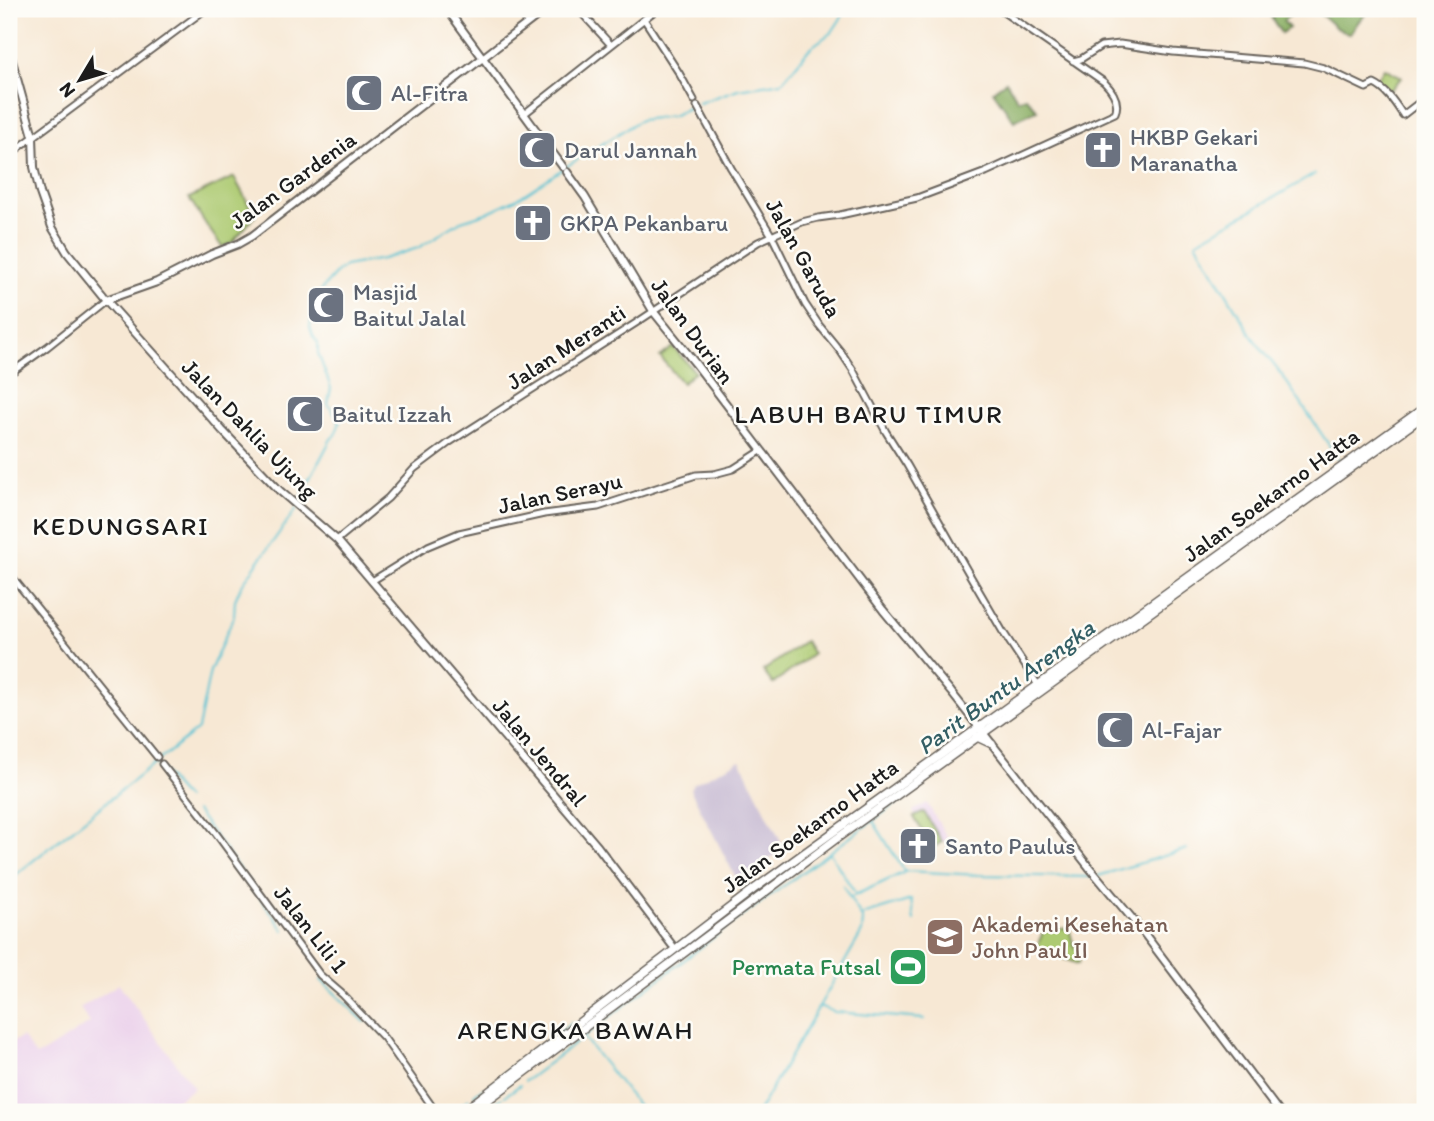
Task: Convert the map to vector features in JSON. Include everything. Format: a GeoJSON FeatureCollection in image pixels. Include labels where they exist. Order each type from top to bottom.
{"type":"FeatureCollection","features":[{"type":"Feature","properties":{"kind":"main road","name":"Jalan Durian"},"geometry":{"type":"LineString","coordinates":[[447,9],[585,197],[653,311],[978,729]]}},
{"type":"Feature","properties":{"kind":"main road","name":"Jalan Gardenia"},"geometry":{"type":"LineString","coordinates":[[106,300],[157,282],[252,236],[546,9]]}},
{"type":"Feature","properties":{"kind":"main road","name":"Jalan Dahlia Ujung"},"geometry":{"type":"LineString","coordinates":[[9,50],[33,136],[35,175],[50,223],[64,248],[106,300],[222,430],[280,491],[337,540],[372,582]]}},
{"type":"Feature","properties":{"kind":"main road","name":"Jalan Soekarno Hatta"},"geometry":{"type":"LineString","coordinates":[[978,729],[1036,682],[1276,519],[1425,407]]}},
{"type":"Feature","properties":{"kind":"main road","name":"Jalan Soekarno Hatta"},"geometry":{"type":"LineString","coordinates":[[462,1112],[674,948],[756,892],[978,729],[1425,415]]}},
{"type":"Feature","properties":{"kind":"main road","name":"Jalan Jendral"},"geometry":{"type":"LineString","coordinates":[[372,582],[598,847],[674,948]]}},
{"type":"Feature","properties":{"kind":"main road"},"geometry":{"type":"LineString","coordinates":[[978,729],[1140,928],[1279,1112]]}},
{"type":"Feature","properties":{"kind":"main road","name":"Jalan Soekarno Hatta"},"geometry":{"type":"LineString","coordinates":[[471,1112],[652,979],[756,892]]}},
{"type":"Feature","properties":{"kind":"street"},"geometry":{"type":"LineString","coordinates":[[9,155],[206,9]]}},
{"type":"Feature","properties":{"kind":"street"},"geometry":{"type":"LineString","coordinates":[[578,9],[611,45]]}},
{"type":"Feature","properties":{"kind":"street"},"geometry":{"type":"LineString","coordinates":[[524,114],[657,9]]}},
{"type":"Feature","properties":{"kind":"street"},"geometry":{"type":"LineString","coordinates":[[999,9],[1073,61],[1082,59],[1101,46],[1120,44],[1173,52],[1304,63],[1324,68],[1366,88],[1374,84],[1379,86],[1403,115],[1425,98]]}},
{"type":"Feature","properties":{"kind":"street","name":"Jalan Garuda"},"geometry":{"type":"LineString","coordinates":[[644,19],[679,73],[772,236],[805,304],[853,370],[964,566],[1036,682]]}},
{"type":"Feature","properties":{"kind":"street","name":"Jalan Meranti"},"geometry":{"type":"LineString","coordinates":[[337,540],[388,498],[428,457],[758,242],[802,222],[917,198],[986,172],[1115,113],[1117,108],[1111,90],[1104,82],[1073,61]]}},
{"type":"Feature","properties":{"kind":"street"},"geometry":{"type":"LineString","coordinates":[[9,374],[106,300]]}},
{"type":"Feature","properties":{"kind":"street","name":"Jalan Serayu"},"geometry":{"type":"LineString","coordinates":[[372,582],[428,546],[458,533],[544,514],[598,507],[696,475],[733,469],[761,451]]}},
{"type":"Feature","properties":{"kind":"street"},"geometry":{"type":"LineString","coordinates":[[9,573],[157,757]]}},
{"type":"Feature","properties":{"kind":"street","name":"Jalan Lili 1"},"geometry":{"type":"LineString","coordinates":[[162,764],[320,975],[384,1038],[436,1112]]}},
{"type":"Feature","properties":{"kind":"shaded area"},"geometry":{"type":"Polygon","coordinates":[[[740,760],[784,848],[738,882],[690,789],[693,784],[740,760]]]}},
{"type":"Feature","properties":{"kind":"shaded area"},"geometry":{"type":"Polygon","coordinates":[[[927,803],[948,839],[942,842],[924,812],[916,816],[913,811],[927,803]]]}},
{"type":"Feature","properties":{"kind":"shaded area"},"geometry":{"type":"Polygon","coordinates":[[[119,984],[194,1088],[159,1112],[9,1112],[9,1044],[22,1037],[36,1056],[44,1052],[90,1023],[80,1008],[119,984]]]}},
{"type":"Feature","properties":{"kind":"green space"},"geometry":{"type":"Polygon","coordinates":[[[1266,9],[1298,9],[1283,21],[1289,28],[1281,33],[1271,17],[1277,13],[1275,10],[1268,13],[1266,9]]]}},
{"type":"Feature","properties":{"kind":"green space"},"geometry":{"type":"Polygon","coordinates":[[[1315,9],[1370,9],[1350,34],[1336,28],[1315,9]]]}},
{"type":"Feature","properties":{"kind":"green space"},"geometry":{"type":"Polygon","coordinates":[[[1384,68],[1402,77],[1389,91],[1376,81],[1384,68]]]}},
{"type":"Feature","properties":{"kind":"green space"},"geometry":{"type":"Polygon","coordinates":[[[1006,81],[1018,100],[1026,97],[1037,110],[1014,121],[993,91],[1006,81]]]}},
{"type":"Feature","properties":{"kind":"green space"},"geometry":{"type":"Polygon","coordinates":[[[234,177],[255,216],[232,243],[222,247],[189,198],[234,177]]]}},
{"type":"Feature","properties":{"kind":"green space"},"geometry":{"type":"Polygon","coordinates":[[[673,347],[695,372],[682,383],[660,357],[673,347]]]}},
{"type":"Feature","properties":{"kind":"green space"},"geometry":{"type":"Polygon","coordinates":[[[805,641],[813,654],[773,684],[763,671],[805,641]]]}},
{"type":"Feature","properties":{"kind":"green space"},"geometry":{"type":"Polygon","coordinates":[[[924,812],[942,842],[932,848],[914,817],[924,812]]]}},
{"type":"Feature","properties":{"kind":"green space"},"geometry":{"type":"Polygon","coordinates":[[[1069,928],[1074,947],[1083,951],[1078,964],[1037,949],[1043,931],[1069,928]]]}},
{"type":"Feature","properties":{"kind":"waterway"},"geometry":{"type":"LineString","coordinates":[[699,103],[738,89],[782,82],[810,48],[832,32],[847,9]]}},
{"type":"Feature","properties":{"kind":"waterway"},"geometry":{"type":"LineString","coordinates":[[300,504],[306,486],[340,422],[328,404],[331,388],[318,353],[318,343],[310,327],[314,302],[337,272],[345,266],[383,259],[418,248],[461,221],[520,197],[640,120],[672,116],[694,105]]}},
{"type":"Feature","properties":{"kind":"waterway"},"geometry":{"type":"LineString","coordinates":[[1315,174],[1196,242],[1253,338],[1284,378],[1341,463]]}},
{"type":"Feature","properties":{"kind":"waterway"},"geometry":{"type":"LineString","coordinates":[[9,880],[198,729],[210,671],[234,616],[235,600],[241,586],[297,508]]}},
{"type":"Feature","properties":{"kind":"waterway","name":"Parit Buntu Arengka"},"geometry":{"type":"LineString","coordinates":[[583,1037],[730,925],[979,743],[987,745]]}},
{"type":"Feature","properties":{"kind":"waterway"},"geometry":{"type":"LineString","coordinates":[[157,766],[186,799]]}},
{"type":"Feature","properties":{"kind":"waterway"},"geometry":{"type":"LineString","coordinates":[[196,811],[284,930]]}},
{"type":"Feature","properties":{"kind":"waterway"},"geometry":{"type":"LineString","coordinates":[[873,821],[905,872]]}},
{"type":"Feature","properties":{"kind":"waterway"},"geometry":{"type":"LineString","coordinates":[[1098,876],[1187,849]]}},
{"type":"Feature","properties":{"kind":"waterway"},"geometry":{"type":"LineString","coordinates":[[830,853],[855,893]]}},
{"type":"Feature","properties":{"kind":"waterway"},"geometry":{"type":"LineString","coordinates":[[904,872],[1092,877]]}},
{"type":"Feature","properties":{"kind":"waterway"},"geometry":{"type":"LineString","coordinates":[[851,897],[903,873]]}},
{"type":"Feature","properties":{"kind":"waterway"},"geometry":{"type":"LineString","coordinates":[[758,1112],[862,932],[863,920],[843,886]]}},
{"type":"Feature","properties":{"kind":"waterway"},"geometry":{"type":"LineString","coordinates":[[863,919],[863,915],[911,900],[914,921]]}},
{"type":"Feature","properties":{"kind":"waterway"},"geometry":{"type":"LineString","coordinates":[[321,980],[365,1022]]}},
{"type":"Feature","properties":{"kind":"waterway"},"geometry":{"type":"LineString","coordinates":[[819,1006],[834,1012],[924,1019]]}},
{"type":"Feature","properties":{"kind":"waterway","name":"Parit Buntu Arengka"},"geometry":{"type":"LineString","coordinates":[[556,1035],[571,1023]]}},
{"type":"Feature","properties":{"kind":"waterway"},"geometry":{"type":"LineString","coordinates":[[584,1038],[643,1112]]}},
{"type":"Feature","properties":{"kind":"waterway","name":"Parit Buntu Arengka"},"geometry":{"type":"LineString","coordinates":[[525,1081],[581,1039]]}},
{"type":"Feature","properties":{"kind":"waterway","name":"Parit Buntu Arengka"},"geometry":{"type":"LineString","coordinates":[[503,1074],[547,1041]]}},
{"type":"Feature","properties":{"kind":"waterway","name":"Parit Buntu Arengka"},"geometry":{"type":"LineString","coordinates":[[505,1096],[520,1085]]}},
{"type":"Feature","properties":{"kind":"waterway"},"geometry":{"type":"LineString","coordinates":[[415,1087],[432,1112]]}},
{"type":"Feature","properties":{"kind":"waterway","name":"Parit Buntu Arengka"},"geometry":{"type":"LineString","coordinates":[[474,1095],[482,1089]]}},
{"type":"Feature","properties":{"kind":"waterway","name":"Parit Buntu Arengka"},"geometry":{"type":"LineString","coordinates":[[483,1112],[502,1098]]}},
{"type":"Feature","properties":{"kind":"waterway","name":"Parit Buntu Arengka"},"geometry":{"type":"LineString","coordinates":[[452,1112],[469,1099]]}},
{"type":"Feature","properties":{"kind":"place","name":"Al-Fitra"},"geometry":{"type":"Point","coordinates":[364,93]}},
{"type":"Feature","properties":{"kind":"place","name":"Darul Jannah"},"geometry":{"type":"Point","coordinates":[537,150]}},
{"type":"Feature","properties":{"kind":"place","name":"HKBP Gekari Maranatha"},"geometry":{"type":"Point","coordinates":[1103,150]}},
{"type":"Feature","properties":{"kind":"place","name":"GKPA Pekanbaru"},"geometry":{"type":"Point","coordinates":[533,223]}},
{"type":"Feature","properties":{"kind":"place","name":"Masjid Baitul Jalal"},"geometry":{"type":"Point","coordinates":[326,305]}},
{"type":"Feature","properties":{"kind":"place","name":"Baitul Izzah"},"geometry":{"type":"Point","coordinates":[305,414]}},
{"type":"Feature","properties":{"kind":"place","name":"Al-Fajar"},"geometry":{"type":"Point","coordinates":[1115,730]}},
{"type":"Feature","properties":{"kind":"place","name":"Santo Paulus"},"geometry":{"type":"Point","coordinates":[918,846]}},
{"type":"Feature","properties":{"kind":"place","name":"Akademi Kesehatan John Paul II"},"geometry":{"type":"Point","coordinates":[945,937]}},
{"type":"Feature","properties":{"kind":"place","name":"Permata Futsal"},"geometry":{"type":"Point","coordinates":[908,967]}},
{"type":"Feature","properties":{"kind":"district","name":"LABUH BARU TIMUR"},"geometry":{"type":"Point","coordinates":[869,414]}},
{"type":"Feature","properties":{"kind":"district","name":"KEDUNGSARI"},"geometry":{"type":"Point","coordinates":[121,526]}},
{"type":"Feature","properties":{"kind":"district","name":"ARENGKA BAWAH"},"geometry":{"type":"Point","coordinates":[576,1030]}}]}
